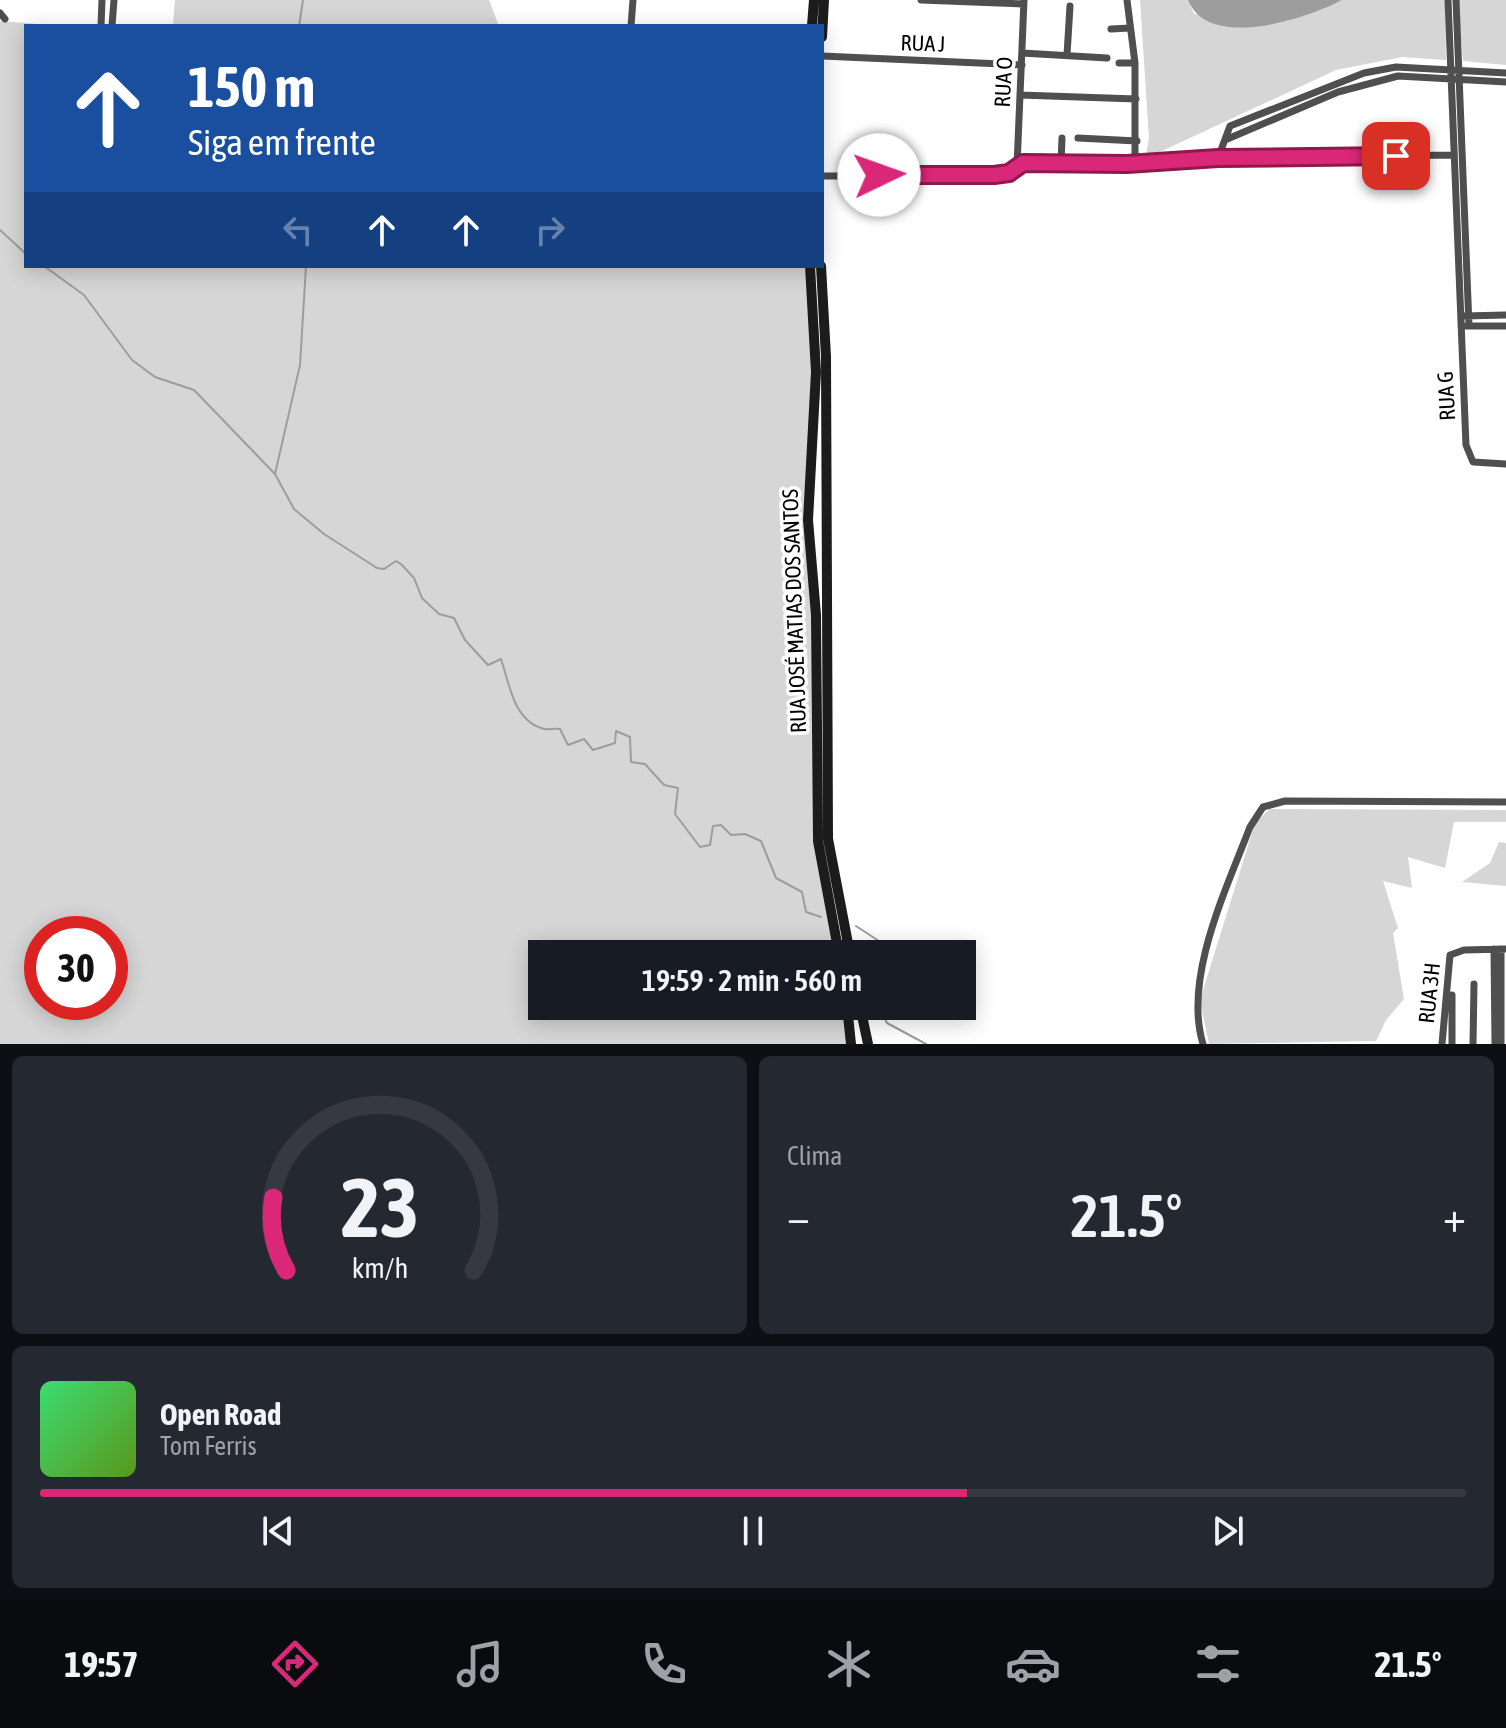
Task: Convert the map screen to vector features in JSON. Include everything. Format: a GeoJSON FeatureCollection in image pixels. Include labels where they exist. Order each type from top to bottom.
{"type":"FeatureCollection","features":[{"type":"Feature","properties":{"kind":"main road"},"geometry":{"type":"LineString","coordinates":[[812,24],[814,0]]}},
{"type":"Feature","properties":{"kind":"main road"},"geometry":{"type":"LineString","coordinates":[[823,24],[824,0]]}},
{"type":"Feature","properties":{"kind":"main road","name":"RUA JOSÉ MATIAS DOS SANTOS"},"geometry":{"type":"LineString","coordinates":[[810,268],[816,372],[808,520],[816,615],[818,841],[836,940]]}},
{"type":"Feature","properties":{"kind":"main road","name":"RUA JOSÉ MATIAS DOS SANTOS"},"geometry":{"type":"LineString","coordinates":[[821,268],[826,357],[828,839],[847,940]]}},
{"type":"Feature","properties":{"kind":"main road"},"geometry":{"type":"LineString","coordinates":[[809,491],[819,499],[827,492]]}},
{"type":"Feature","properties":{"kind":"main road"},"geometry":{"type":"LineString","coordinates":[[808,520],[818,516],[827,521]]}},
{"type":"Feature","properties":{"kind":"main road"},"geometry":{"type":"LineString","coordinates":[[848,1020],[851,1044]]}},
{"type":"Feature","properties":{"kind":"main road"},"geometry":{"type":"LineString","coordinates":[[863,1020],[868,1044]]}},
{"type":"Feature","properties":{"kind":"street"},"geometry":{"type":"LineString","coordinates":[[101,24],[102,0]]}},
{"type":"Feature","properties":{"kind":"street"},"geometry":{"type":"LineString","coordinates":[[112,24],[114,0]]}},
{"type":"Feature","properties":{"kind":"street"},"geometry":{"type":"LineString","coordinates":[[631,24],[633,0]]}},
{"type":"Feature","properties":{"kind":"street"},"geometry":{"type":"LineString","coordinates":[[921,0],[1024,2]]}},
{"type":"Feature","properties":{"kind":"street"},"geometry":{"type":"LineString","coordinates":[[1127,0],[1135,63],[1135,164]]}},
{"type":"Feature","properties":{"kind":"street"},"geometry":{"type":"LineString","coordinates":[[1448,0],[1460,73],[1469,326]]}},
{"type":"Feature","properties":{"kind":"street"},"geometry":{"type":"LineString","coordinates":[[1454,44],[1456,0]]}},
{"type":"Feature","properties":{"kind":"street","name":"RUA O"},"geometry":{"type":"LineString","coordinates":[[1017,166],[1024,2]]}},
{"type":"Feature","properties":{"kind":"street"},"geometry":{"type":"LineString","coordinates":[[1067,55],[1070,6]]}},
{"type":"Feature","properties":{"kind":"street"},"geometry":{"type":"LineString","coordinates":[[1111,29],[1130,28]]}},
{"type":"Feature","properties":{"kind":"street","name":"RUA G"},"geometry":{"type":"LineString","coordinates":[[1454,44],[1450,73],[1466,445],[1473,462],[1506,464]]}},
{"type":"Feature","properties":{"kind":"street"},"geometry":{"type":"LineString","coordinates":[[1022,53],[1107,58]]}},
{"type":"Feature","properties":{"kind":"street","name":"RUA J"},"geometry":{"type":"LineString","coordinates":[[824,56],[1022,65]]}},
{"type":"Feature","properties":{"kind":"street"},"geometry":{"type":"LineString","coordinates":[[1119,63],[1135,63]]}},
{"type":"Feature","properties":{"kind":"street"},"geometry":{"type":"LineString","coordinates":[[1218,158],[1224,140],[1338,92],[1397,72],[1506,73]]}},
{"type":"Feature","properties":{"kind":"street"},"geometry":{"type":"LineString","coordinates":[[1460,73],[1506,82]]}},
{"type":"Feature","properties":{"kind":"street"},"geometry":{"type":"LineString","coordinates":[[1020,95],[1136,99]]}},
{"type":"Feature","properties":{"kind":"street"},"geometry":{"type":"LineString","coordinates":[[1061,163],[1062,138]]}},
{"type":"Feature","properties":{"kind":"street"},"geometry":{"type":"LineString","coordinates":[[1078,138],[1137,141]]}},
{"type":"Feature","properties":{"kind":"street"},"geometry":{"type":"LineString","coordinates":[[824,176],[994,175],[1009,173],[1023,163],[1135,164],[1218,158],[1454,155]]}},
{"type":"Feature","properties":{"kind":"street"},"geometry":{"type":"LineString","coordinates":[[1459,316],[1506,315]]}},
{"type":"Feature","properties":{"kind":"street"},"geometry":{"type":"LineString","coordinates":[[1460,326],[1506,326]]}},
{"type":"Feature","properties":{"kind":"street"},"geometry":{"type":"LineString","coordinates":[[1203,1044],[1196,999],[1200,969],[1246,836],[1263,807],[1285,801],[1506,802]]}},
{"type":"Feature","properties":{"kind":"street"},"geometry":{"type":"LineString","coordinates":[[1498,1044],[1500,949]]}},
{"type":"Feature","properties":{"kind":"street","name":"RUA 3H"},"geometry":{"type":"LineString","coordinates":[[1442,1044],[1447,960],[1458,951],[1500,949]]}},
{"type":"Feature","properties":{"kind":"street"},"geometry":{"type":"LineString","coordinates":[[1473,1044],[1474,984]]}},
{"type":"Feature","properties":{"kind":"street"},"geometry":{"type":"LineString","coordinates":[[1452,995],[1452,1044]]}},
{"type":"Feature","properties":{"kind":"shaded area"},"geometry":{"type":"Polygon","coordinates":[[[175,0],[489,0],[498,24],[173,24],[175,0]]]}},
{"type":"Feature","properties":{"kind":"shaded area"},"geometry":{"type":"Polygon","coordinates":[[[1140,0],[1188,0],[1194,14],[1287,21],[1342,0],[1445,0],[1446,60],[1402,57],[1336,70],[1149,157],[1146,155],[1149,138],[1140,0]]]}},
{"type":"Feature","properties":{"kind":"shaded area"},"geometry":{"type":"Polygon","coordinates":[[[1188,0],[1342,0],[1283,22],[1236,27],[1215,24],[1199,15],[1188,0]]]}},
{"type":"Feature","properties":{"kind":"shaded area"},"geometry":{"type":"Polygon","coordinates":[[[1458,0],[1506,0],[1506,65],[1463,61],[1458,0]]]}},
{"type":"Feature","properties":{"kind":"shaded area"},"geometry":{"type":"Polygon","coordinates":[[[0,21],[39,24],[24,24],[24,268],[810,268],[815,336],[809,491],[818,841],[836,940],[528,940],[528,1020],[848,1020],[851,1044],[0,1044],[0,21]]]}},
{"type":"Feature","properties":{"kind":"shaded area"},"geometry":{"type":"Polygon","coordinates":[[[1270,809],[1506,810],[1506,822],[1454,822],[1445,868],[1408,857],[1412,888],[1383,881],[1398,928],[1393,933],[1404,999],[1386,1020],[1376,1041],[1209,1044],[1200,1000],[1255,823],[1270,809]]]}},
{"type":"Feature","properties":{"kind":"shaded area"},"geometry":{"type":"Polygon","coordinates":[[[1499,842],[1506,843],[1506,886],[1462,882],[1490,863],[1499,842]]]}},
{"type":"Feature","properties":{"kind":"waterway"},"geometry":{"type":"LineString","coordinates":[[299,24],[303,0]]}},
{"type":"Feature","properties":{"kind":"waterway"},"geometry":{"type":"LineString","coordinates":[[0,230],[24,252]]}},
{"type":"Feature","properties":{"kind":"waterway"},"geometry":{"type":"LineString","coordinates":[[47,268],[84,295],[132,360],[155,377],[194,390],[275,474],[294,509],[324,534],[377,568],[384,569],[396,561],[401,564],[414,578],[422,598],[439,614],[454,618],[465,640],[488,665],[501,659],[514,699],[524,717],[543,729],[560,729],[568,745],[584,739],[593,750],[615,743],[616,731],[630,737],[631,762],[645,764],[664,785],[678,788],[675,814],[700,847],[710,845],[713,826],[721,825],[731,835],[745,834],[761,841],[776,878],[802,892],[806,912],[821,917]]}},
{"type":"Feature","properties":{"kind":"waterway"},"geometry":{"type":"LineString","coordinates":[[275,474],[300,365],[306,268]]}},
{"type":"Feature","properties":{"kind":"waterway"},"geometry":{"type":"LineString","coordinates":[[856,926],[877,940]]}},
{"type":"Feature","properties":{"kind":"waterway"},"geometry":{"type":"LineString","coordinates":[[885,1020],[926,1044]]}},
{"type":"Feature","properties":{"kind":"route"},"geometry":{"type":"LineString","coordinates":[[879,175],[949,173],[984,176],[1009,173],[1023,163],[1127,164],[1218,158],[1256,160],[1396,156]]}}]}
